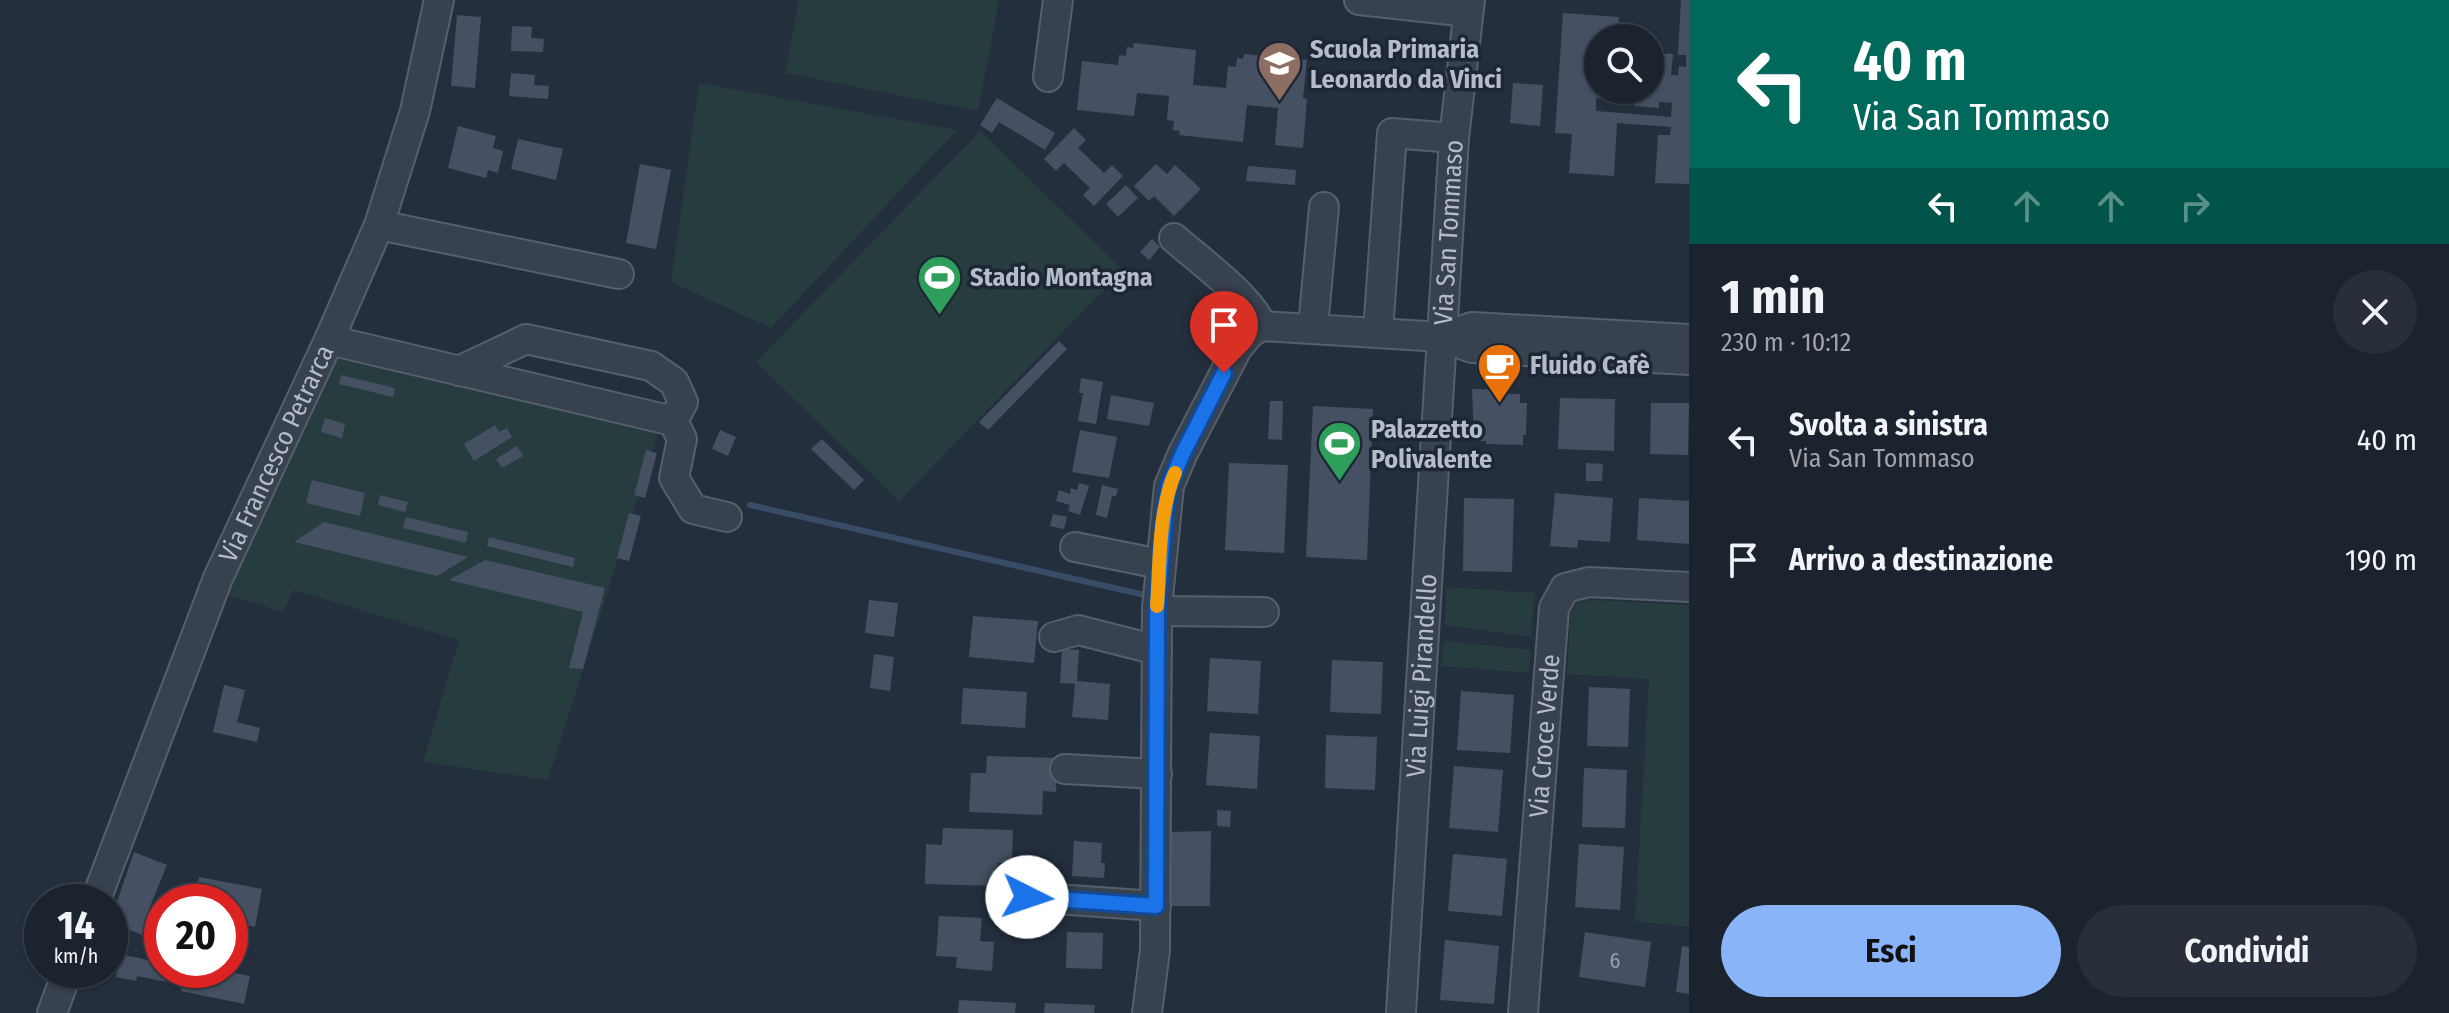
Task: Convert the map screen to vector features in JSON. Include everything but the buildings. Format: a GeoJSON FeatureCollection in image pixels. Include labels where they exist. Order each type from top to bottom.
{"type":"FeatureCollection","features":[{"type":"Feature","properties":{"kind":"street","name":"Via Francesco Petrarca"},"geometry":{"type":"LineString","coordinates":[[102,884],[218,578],[379,225],[415,111],[439,0]]}},
{"type":"Feature","properties":{"kind":"street"},"geometry":{"type":"LineString","coordinates":[[1048,77],[1058,0]]}},
{"type":"Feature","properties":{"kind":"street"},"geometry":{"type":"LineString","coordinates":[[1359,0],[1469,6]]}},
{"type":"Feature","properties":{"kind":"street","name":"Via San Tommaso"},"geometry":{"type":"LineString","coordinates":[[1262,326],[1442,337],[1454,138],[1469,6]]}},
{"type":"Feature","properties":{"kind":"street"},"geometry":{"type":"LineString","coordinates":[[1378,332],[1392,133],[1454,138]]}},
{"type":"Feature","properties":{"kind":"street"},"geometry":{"type":"LineString","coordinates":[[1313,327],[1324,207]]}},
{"type":"Feature","properties":{"kind":"street"},"geometry":{"type":"LineString","coordinates":[[379,225],[619,274]]}},
{"type":"Feature","properties":{"kind":"street"},"geometry":{"type":"LineString","coordinates":[[1147,1013],[1155,950],[1157,611],[1169,486],[1237,349],[1250,333],[1262,326],[1257,314],[1245,302],[1174,238]]}},
{"type":"Feature","properties":{"kind":"street"},"geometry":{"type":"LineString","coordinates":[[1442,337],[1472,327],[1689,339]]}},
{"type":"Feature","properties":{"kind":"street"},"geometry":{"type":"LineString","coordinates":[[1442,337],[1472,348],[1689,360]]}},
{"type":"Feature","properties":{"kind":"street","name":"Via Luigi Pirandello"},"geometry":{"type":"LineString","coordinates":[[1401,1013],[1442,337]]}},
{"type":"Feature","properties":{"kind":"street"},"geometry":{"type":"LineString","coordinates":[[459,371],[526,339],[651,366],[674,382],[683,402],[673,421]]}},
{"type":"Feature","properties":{"kind":"street"},"geometry":{"type":"LineString","coordinates":[[329,340],[673,421]]}},
{"type":"Feature","properties":{"kind":"street"},"geometry":{"type":"LineString","coordinates":[[673,421],[682,439],[674,478],[693,509],[727,517]]}},
{"type":"Feature","properties":{"kind":"street"},"geometry":{"type":"LineString","coordinates":[[1075,547],[1160,564]]}},
{"type":"Feature","properties":{"kind":"street","name":"Via Croce Verde"},"geometry":{"type":"LineString","coordinates":[[1527,1013],[1550,628],[1554,608],[1565,588],[1589,582],[1689,587]]}},
{"type":"Feature","properties":{"kind":"street"},"geometry":{"type":"LineString","coordinates":[[1157,611],[1264,612]]}},
{"type":"Feature","properties":{"kind":"street"},"geometry":{"type":"LineString","coordinates":[[1054,637],[1078,630],[1157,650]]}},
{"type":"Feature","properties":{"kind":"street"},"geometry":{"type":"LineString","coordinates":[[1065,769],[1157,774]]}},
{"type":"Feature","properties":{"kind":"street"},"geometry":{"type":"LineString","coordinates":[[1027,897],[1156,906]]}},
{"type":"Feature","properties":{"kind":"street"},"geometry":{"type":"LineString","coordinates":[[52,1013],[61,988]]}},
{"type":"Feature","properties":{"kind":"green space"},"geometry":{"type":"Polygon","coordinates":[[[799,0],[999,0],[978,111],[785,73],[799,0]]]}},
{"type":"Feature","properties":{"kind":"green space"},"geometry":{"type":"Polygon","coordinates":[[[699,83],[957,130],[771,328],[671,282],[699,83]]]}},
{"type":"Feature","properties":{"kind":"green space","name":"Stadio Montagna"},"geometry":{"type":"Polygon","coordinates":[[[980,131],[1123,270],[899,501],[756,362],[980,131]]]}},
{"type":"Feature","properties":{"kind":"green space"},"geometry":{"type":"Polygon","coordinates":[[[333,350],[659,430],[548,780],[423,762],[459,640],[294,590],[283,612],[228,595],[333,350]]]}},
{"type":"Feature","properties":{"kind":"green space"},"geometry":{"type":"Polygon","coordinates":[[[1446,587],[1535,593],[1531,637],[1445,625],[1446,587]]]}},
{"type":"Feature","properties":{"kind":"green space"},"geometry":{"type":"Polygon","coordinates":[[[1593,600],[1689,605],[1689,927],[1635,921],[1649,679],[1567,674],[1570,615],[1577,602],[1593,600]]]}},
{"type":"Feature","properties":{"kind":"green space"},"geometry":{"type":"Polygon","coordinates":[[[1444,641],[1531,650],[1529,673],[1441,666],[1444,641]]]}},
{"type":"Feature","properties":{"kind":"waterway"},"geometry":{"type":"LineString","coordinates":[[750,505],[1149,596]]}},
{"type":"Feature","properties":{"kind":"slow traffic"},"geometry":{"type":"LineString","coordinates":[[1157,606],[1165,513],[1169,486],[1175,473]]}},
{"type":"Feature","properties":{"kind":"place","name":"Scuola Primaria Leonardo da Vinci"},"geometry":{"type":"Point","coordinates":[1279,103]}},
{"type":"Feature","properties":{"kind":"place","name":"Stadio Montagna"},"geometry":{"type":"Point","coordinates":[939,316]}},
{"type":"Feature","properties":{"kind":"place","name":"Fluido Cafè"},"geometry":{"type":"Point","coordinates":[1499,404]}},
{"type":"Feature","properties":{"kind":"place","name":"Palazzetto Polivalente"},"geometry":{"type":"Point","coordinates":[1340,483]}},
{"type":"Feature","properties":{"kind":"route"},"geometry":{"type":"LineString","coordinates":[[1027,897],[1156,906],[1157,608],[1165,513],[1169,486],[1224,373]]}}]}
